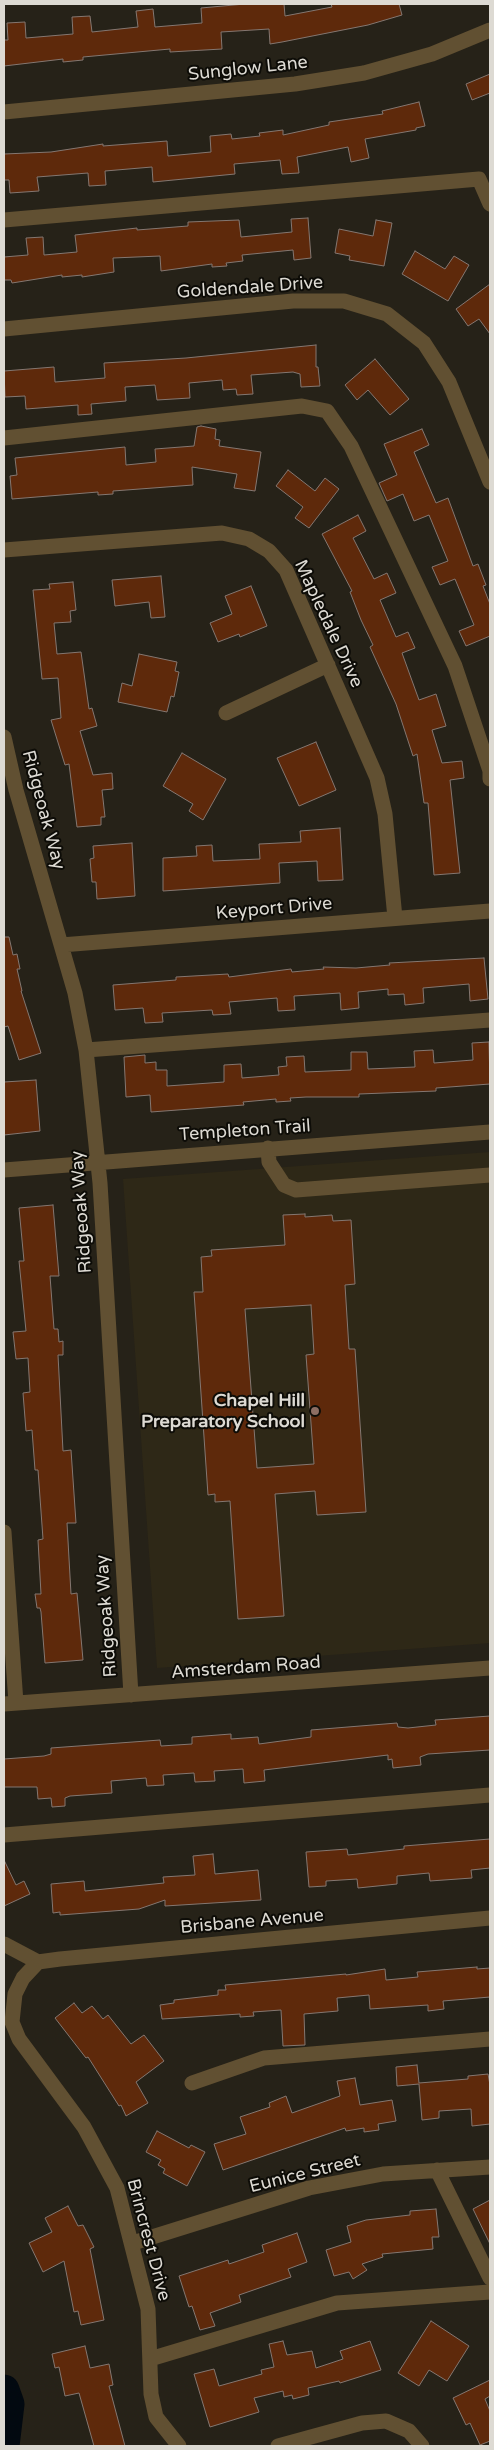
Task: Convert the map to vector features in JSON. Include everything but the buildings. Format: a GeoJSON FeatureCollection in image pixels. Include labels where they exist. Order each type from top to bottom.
{"type":"FeatureCollection","features":[{"type":"Feature","properties":{"kind":"street","name":"Sunglow Lane"},"geometry":{"type":"LineString","coordinates":[[4,112],[295,84],[364,72],[432,54],[490,30]]}},
{"type":"Feature","properties":{"kind":"street"},"geometry":{"type":"LineString","coordinates":[[4,220],[479,179],[490,204]]}},
{"type":"Feature","properties":{"kind":"street","name":"Goldendale Drive"},"geometry":{"type":"LineString","coordinates":[[4,329],[293,302],[344,301],[387,314],[424,343],[449,382],[490,482]]}},
{"type":"Feature","properties":{"kind":"street"},"geometry":{"type":"LineString","coordinates":[[4,438],[302,406],[327,412],[351,446],[455,666],[490,771],[490,779]]}},
{"type":"Feature","properties":{"kind":"street","name":"Mapledale Drive"},"geometry":{"type":"LineString","coordinates":[[4,550],[222,533],[249,539],[269,551],[286,570],[377,778],[385,814],[395,918]]}},
{"type":"Feature","properties":{"kind":"street"},"geometry":{"type":"LineString","coordinates":[[226,713],[328,665]]}},
{"type":"Feature","properties":{"kind":"street","name":"Ridgeoak Way"},"geometry":{"type":"LineString","coordinates":[[4,737],[16,790],[75,993],[86,1050],[98,1162],[131,1695]]}},
{"type":"Feature","properties":{"kind":"street","name":"Keyport Drive"},"geometry":{"type":"LineString","coordinates":[[61,945],[490,910]]}},
{"type":"Feature","properties":{"kind":"street"},"geometry":{"type":"LineString","coordinates":[[86,1050],[490,1020]]}},
{"type":"Feature","properties":{"kind":"street","name":"Templeton Trail"},"geometry":{"type":"LineString","coordinates":[[4,1170],[490,1132]]}},
{"type":"Feature","properties":{"kind":"street"},"geometry":{"type":"LineString","coordinates":[[268,1148],[269,1162],[284,1185],[296,1190],[490,1175]]}},
{"type":"Feature","properties":{"kind":"street"},"geometry":{"type":"LineString","coordinates":[[4,1532],[10,1704]]}},
{"type":"Feature","properties":{"kind":"street","name":"Amsterdam Road"},"geometry":{"type":"LineString","coordinates":[[10,1704],[490,1668]]}},
{"type":"Feature","properties":{"kind":"street"},"geometry":{"type":"LineString","coordinates":[[4,1835],[490,1796]]}},
{"type":"Feature","properties":{"kind":"street","name":"Brisbane Avenue"},"geometry":{"type":"LineString","coordinates":[[38,1962],[490,1918]]}},
{"type":"Feature","properties":{"kind":"street"},"geometry":{"type":"LineString","coordinates":[[4,1944],[38,1962]]}},
{"type":"Feature","properties":{"kind":"street","name":"Brincrest Drive"},"geometry":{"type":"LineString","coordinates":[[38,1962],[23,1978],[9,2004],[12,2022],[19,2039],[84,2127],[117,2188],[133,2243],[148,2309],[151,2394],[156,2417],[179,2446]]}},
{"type":"Feature","properties":{"kind":"street"},"geometry":{"type":"LineString","coordinates":[[192,2083],[264,2058],[490,2039]]}},
{"type":"Feature","properties":{"kind":"street","name":"Eunice Street"},"geometry":{"type":"LineString","coordinates":[[133,2243],[309,2188],[383,2174],[490,2167]]}},
{"type":"Feature","properties":{"kind":"street"},"geometry":{"type":"LineString","coordinates":[[437,2170],[490,2278]]}},
{"type":"Feature","properties":{"kind":"street"},"geometry":{"type":"LineString","coordinates":[[150,2359],[337,2303],[490,2292]]}},
{"type":"Feature","properties":{"kind":"street"},"geometry":{"type":"LineString","coordinates":[[278,2446],[362,2423],[386,2420],[409,2431],[422,2446]]}},
{"type":"Feature","properties":{"kind":"shaded area","name":"Chapel Hill Preparatory School"},"geometry":{"type":"Polygon","coordinates":[[[490,1152],[490,1643],[157,1668],[123,1179],[490,1152]]]}},
{"type":"Feature","properties":{"kind":"waterway"},"geometry":{"type":"LineString","coordinates":[[4,2390],[9,2404],[4,2446]]}},
{"type":"Feature","properties":{"kind":"place","name":"Chapel Hill Preparatory School"},"geometry":{"type":"Point","coordinates":[315,1411]}}]}
